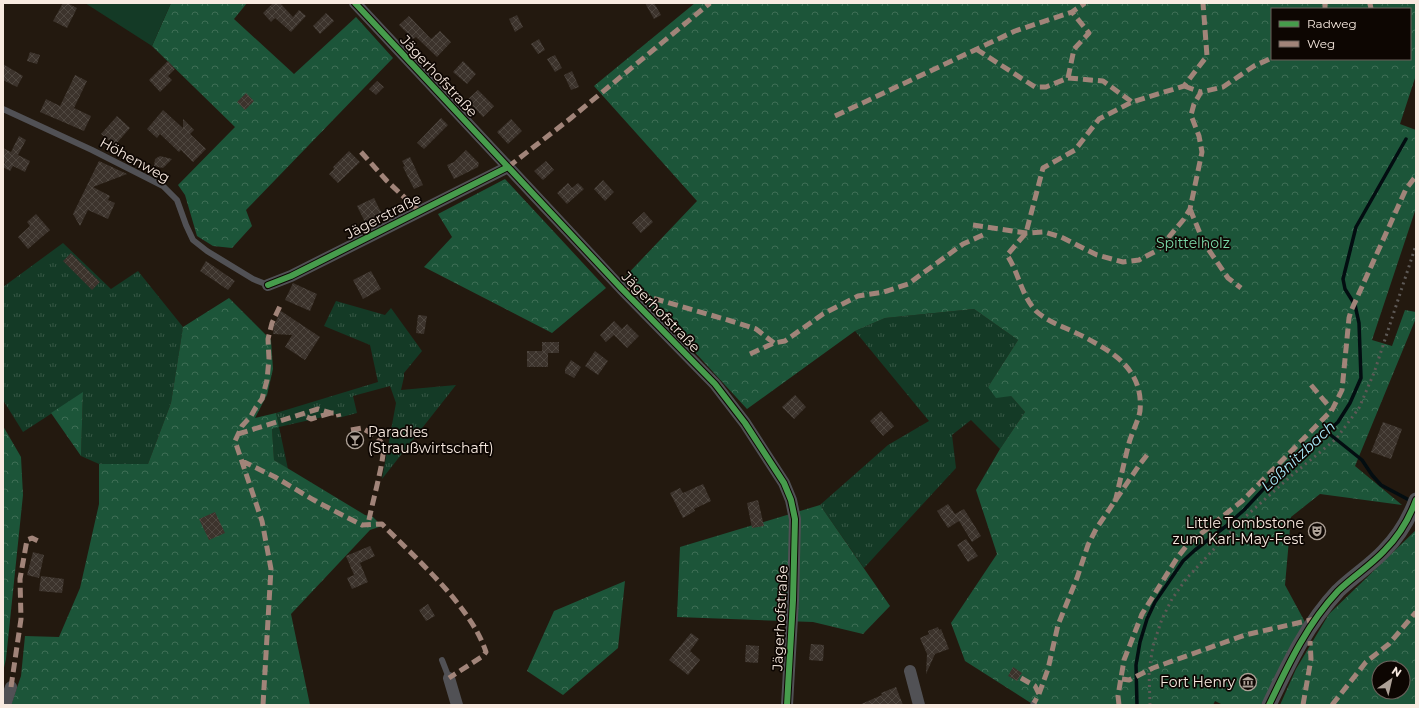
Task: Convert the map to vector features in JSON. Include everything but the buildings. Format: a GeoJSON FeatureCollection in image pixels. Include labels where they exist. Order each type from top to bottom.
{"type":"FeatureCollection","features":[{"type":"Feature","properties":{"kind":"street","name":"Jägerhofstraße"},"geometry":{"type":"LineString","coordinates":[[355,3],[622,289],[715,384],[745,423],[784,483],[791,500],[795,519],[793,600],[787,705]]}},
{"type":"Feature","properties":{"kind":"street","name":"Jägerstraße"},"geometry":{"type":"LineString","coordinates":[[268,286],[291,276],[508,167]]}},
{"type":"Feature","properties":{"kind":"street"},"geometry":{"type":"LineString","coordinates":[[1269,705],[1294,652],[1315,619],[1338,591],[1384,551],[1404,526],[1414,504]]}},
{"type":"Feature","properties":{"kind":"street"},"geometry":{"type":"LineString","coordinates":[[910,670],[919,705]]}},
{"type":"Feature","properties":{"kind":"street"},"geometry":{"type":"LineString","coordinates":[[449,678],[457,705]]}},
{"type":"Feature","properties":{"kind":"street"},"geometry":{"type":"LineString","coordinates":[[5,705],[11,687]]}},
{"type":"Feature","properties":{"kind":"lane","name":"Höhenweg"},"geometry":{"type":"LineString","coordinates":[[3,109],[92,150],[163,186],[177,200],[186,225],[194,240],[207,251],[268,286]]}},
{"type":"Feature","properties":{"kind":"lane"},"geometry":{"type":"LineString","coordinates":[[442,660],[449,678]]}},
{"type":"Feature","properties":{"kind":"green space"},"geometry":{"type":"Polygon","coordinates":[[[85,3],[171,3],[152,46],[85,3]]]}},
{"type":"Feature","properties":{"kind":"green space"},"geometry":{"type":"Polygon","coordinates":[[[171,3],[247,3],[234,19],[294,74],[356,17],[393,58],[246,210],[252,226],[232,248],[213,246],[197,236],[185,195],[178,185],[235,127],[152,46],[171,3]]]}},
{"type":"Feature","properties":{"kind":"green space","name":"Spittelholz"},"geometry":{"type":"Polygon","coordinates":[[[695,3],[1416,3],[1416,75],[1400,124],[1416,130],[1416,208],[1372,340],[1392,346],[1405,310],[1416,312],[1416,318],[1355,466],[1402,505],[1320,494],[1291,517],[1285,585],[1305,622],[1261,705],[1223,705],[1215,701],[1213,705],[1034,705],[965,661],[951,623],[997,554],[976,490],[1000,449],[1025,412],[1011,396],[996,398],[988,387],[1018,340],[974,309],[885,318],[855,331],[747,409],[680,336],[622,280],[697,201],[594,86],[695,3]]]}},
{"type":"Feature","properties":{"kind":"green space"},"geometry":{"type":"Polygon","coordinates":[[[505,179],[606,288],[552,333],[424,267],[452,237],[438,214],[505,179]]]}},
{"type":"Feature","properties":{"kind":"green space"},"geometry":{"type":"Polygon","coordinates":[[[63,243],[111,289],[138,271],[183,327],[171,403],[148,464],[99,464],[81,456],[83,393],[23,432],[3,400],[3,287],[63,243]]]}},
{"type":"Feature","properties":{"kind":"green space"},"geometry":{"type":"Polygon","coordinates":[[[229,298],[271,340],[273,369],[267,395],[255,418],[276,413],[279,427],[272,429],[274,460],[365,515],[373,517],[382,526],[370,530],[291,614],[310,705],[11,705],[21,676],[25,636],[59,637],[80,588],[99,504],[99,464],[148,464],[171,403],[183,327],[229,298]]]}},
{"type":"Feature","properties":{"kind":"green space"},"geometry":{"type":"Polygon","coordinates":[[[336,301],[385,315],[391,308],[422,351],[404,373],[401,390],[456,385],[382,479],[396,403],[390,386],[353,396],[357,413],[338,418],[336,414],[279,427],[276,413],[378,382],[370,345],[324,326],[336,301]]]}},
{"type":"Feature","properties":{"kind":"green space"},"geometry":{"type":"Polygon","coordinates":[[[974,309],[1018,340],[988,387],[1011,396],[1025,412],[1000,449],[971,420],[952,435],[956,468],[864,568],[820,505],[888,445],[929,421],[855,331],[885,318],[974,309]]]}},
{"type":"Feature","properties":{"kind":"green space"},"geometry":{"type":"Polygon","coordinates":[[[83,392],[81,456],[51,413],[83,392]]]}},
{"type":"Feature","properties":{"kind":"green space"},"geometry":{"type":"Polygon","coordinates":[[[3,426],[21,457],[23,495],[6,659],[3,672],[3,426]]]}},
{"type":"Feature","properties":{"kind":"green space"},"geometry":{"type":"Polygon","coordinates":[[[279,427],[288,469],[274,460],[272,429],[279,427]]]}},
{"type":"Feature","properties":{"kind":"green space"},"geometry":{"type":"Polygon","coordinates":[[[820,505],[890,606],[863,634],[813,622],[677,617],[680,547],[820,505]]]}},
{"type":"Feature","properties":{"kind":"green space"},"geometry":{"type":"Polygon","coordinates":[[[1416,530],[1416,705],[1280,705],[1296,669],[1329,614],[1416,530]]]}},
{"type":"Feature","properties":{"kind":"green space"},"geometry":{"type":"Polygon","coordinates":[[[625,581],[618,648],[563,695],[527,671],[554,611],[625,581]]]}},
{"type":"Feature","properties":{"kind":"waterway","name":"Lößnitzbach"},"geometry":{"type":"LineString","coordinates":[[1137,705],[1136,665],[1140,642],[1147,619],[1155,602],[1183,561],[1244,510],[1272,480],[1338,422],[1350,403],[1361,378],[1359,323],[1355,305],[1345,289],[1343,279],[1356,227],[1406,139]]}},
{"type":"Feature","properties":{"kind":"waterway"},"geometry":{"type":"LineString","coordinates":[[1327,432],[1362,460],[1381,485],[1411,501]]}},
{"type":"Feature","properties":{"kind":"railway"},"geometry":{"type":"LineString","coordinates":[[1150,705],[1149,671],[1153,646],[1162,619],[1172,599],[1186,579],[1245,517],[1336,439],[1359,408],[1374,373],[1416,245]]}},
{"type":"Feature","properties":{"kind":"marked path"},"geometry":{"type":"LineString","coordinates":[[508,167],[571,118],[710,3]]}},
{"type":"Feature","properties":{"kind":"marked path"},"geometry":{"type":"LineString","coordinates":[[835,116],[1015,31],[1072,12],[1085,3]]}},
{"type":"Feature","properties":{"kind":"marked path"},"geometry":{"type":"LineString","coordinates":[[1115,502],[1129,443],[1140,411],[1140,399],[1135,379],[1130,371],[1116,356],[1084,337],[1050,321],[1036,311],[1023,291],[1007,255],[1026,233],[1043,168],[1075,150],[1099,119],[1132,102],[1184,86],[1207,56],[1203,3]]}},
{"type":"Feature","properties":{"kind":"marked path"},"geometry":{"type":"LineString","coordinates":[[1325,3],[1325,8]]}},
{"type":"Feature","properties":{"kind":"marked path"},"geometry":{"type":"LineString","coordinates":[[1370,3],[1371,8]]}},
{"type":"Feature","properties":{"kind":"marked path"},"geometry":{"type":"LineString","coordinates":[[976,49],[1035,87],[1046,87],[1068,78],[1074,49],[1089,33],[1072,12]]}},
{"type":"Feature","properties":{"kind":"marked path"},"geometry":{"type":"LineString","coordinates":[[973,225],[1026,233],[1044,232],[1061,237],[1097,255],[1123,262],[1139,260],[1158,250],[1184,219],[1190,209],[1202,152],[1199,136],[1191,115],[1194,104],[1201,92],[1223,87],[1254,66],[1271,58]]}},
{"type":"Feature","properties":{"kind":"marked path"},"geometry":{"type":"LineString","coordinates":[[1068,78],[1103,81],[1132,102]]}},
{"type":"Feature","properties":{"kind":"marked path"},"geometry":{"type":"LineString","coordinates":[[1184,86],[1201,92]]}},
{"type":"Feature","properties":{"kind":"marked path"},"geometry":{"type":"LineString","coordinates":[[361,152],[387,181],[420,212]]}},
{"type":"Feature","properties":{"kind":"marked path"},"geometry":{"type":"LineString","coordinates":[[1119,705],[1118,696],[1124,660],[1142,614],[1177,558],[1188,544],[1242,501],[1332,410],[1342,390],[1351,311],[1406,189],[1416,176]]}},
{"type":"Feature","properties":{"kind":"marked path"},"geometry":{"type":"LineString","coordinates":[[1190,209],[1204,243],[1228,278],[1241,288]]}},
{"type":"Feature","properties":{"kind":"marked path"},"geometry":{"type":"LineString","coordinates":[[750,354],[774,343],[785,341],[823,314],[858,296],[884,292],[908,284],[963,244],[985,234]]}},
{"type":"Feature","properties":{"kind":"marked path"},"geometry":{"type":"LineString","coordinates":[[625,290],[756,329],[774,343]]}},
{"type":"Feature","properties":{"kind":"marked path"},"geometry":{"type":"LineString","coordinates":[[263,705],[271,569],[262,521],[235,441],[242,426],[251,416],[262,399],[267,380],[269,359],[268,339],[272,323],[281,304]]}},
{"type":"Feature","properties":{"kind":"marked path"},"geometry":{"type":"LineString","coordinates":[[1311,385],[1332,410]]}},
{"type":"Feature","properties":{"kind":"marked path"},"geometry":{"type":"LineString","coordinates":[[238,434],[318,409],[331,413],[338,413],[339,417]]}},
{"type":"Feature","properties":{"kind":"marked path"},"geometry":{"type":"LineString","coordinates":[[307,417],[311,419],[331,413]]}},
{"type":"Feature","properties":{"kind":"marked path"},"geometry":{"type":"LineString","coordinates":[[351,430],[362,428],[377,437],[383,446],[380,471],[368,525]]}},
{"type":"Feature","properties":{"kind":"marked path"},"geometry":{"type":"LineString","coordinates":[[1039,694],[1048,669],[1058,625],[1077,578],[1088,545],[1096,529],[1147,455]]}},
{"type":"Feature","properties":{"kind":"marked path"},"geometry":{"type":"LineString","coordinates":[[242,461],[275,477],[317,502],[362,525],[382,524],[426,568],[468,618],[479,635],[486,652],[483,656],[449,678]]}},
{"type":"Feature","properties":{"kind":"marked path"},"geometry":{"type":"LineString","coordinates":[[11,687],[21,619],[20,579],[27,540],[32,538],[38,541]]}},
{"type":"Feature","properties":{"kind":"marked path"},"geometry":{"type":"LineString","coordinates":[[1332,705],[1366,662],[1389,644],[1416,612]]}},
{"type":"Feature","properties":{"kind":"marked path"},"geometry":{"type":"LineString","coordinates":[[1122,679],[1129,680],[1153,668],[1245,635],[1315,619]]}},
{"type":"Feature","properties":{"kind":"marked path"},"geometry":{"type":"LineString","coordinates":[[1303,705],[1311,659],[1310,641]]}},
{"type":"Feature","properties":{"kind":"marked path"},"geometry":{"type":"LineString","coordinates":[[1021,678],[1035,686],[1039,694],[1034,703]]}},
{"type":"Feature","properties":{"kind":"cycle path"},"geometry":{"type":"LineString","coordinates":[[355,3],[622,289],[715,384],[745,423],[784,483],[791,500],[795,519],[793,600],[787,705]]}},
{"type":"Feature","properties":{"kind":"cycle path"},"geometry":{"type":"LineString","coordinates":[[268,285],[291,276],[508,167]]}},
{"type":"Feature","properties":{"kind":"cycle path"},"geometry":{"type":"LineString","coordinates":[[1269,705],[1299,645],[1317,617],[1338,591],[1373,562],[1389,546],[1403,527],[1416,500]]}},
{"type":"Feature","properties":{"kind":"place","name":"Paradies (Straußwirtschaft)"},"geometry":{"type":"Point","coordinates":[355,440]}},
{"type":"Feature","properties":{"kind":"place","name":"Little Tombstone zum Karl-May-Fest"},"geometry":{"type":"Point","coordinates":[1317,531]}},
{"type":"Feature","properties":{"kind":"place","name":"Fort Henry"},"geometry":{"type":"Point","coordinates":[1248,682]}}]}
